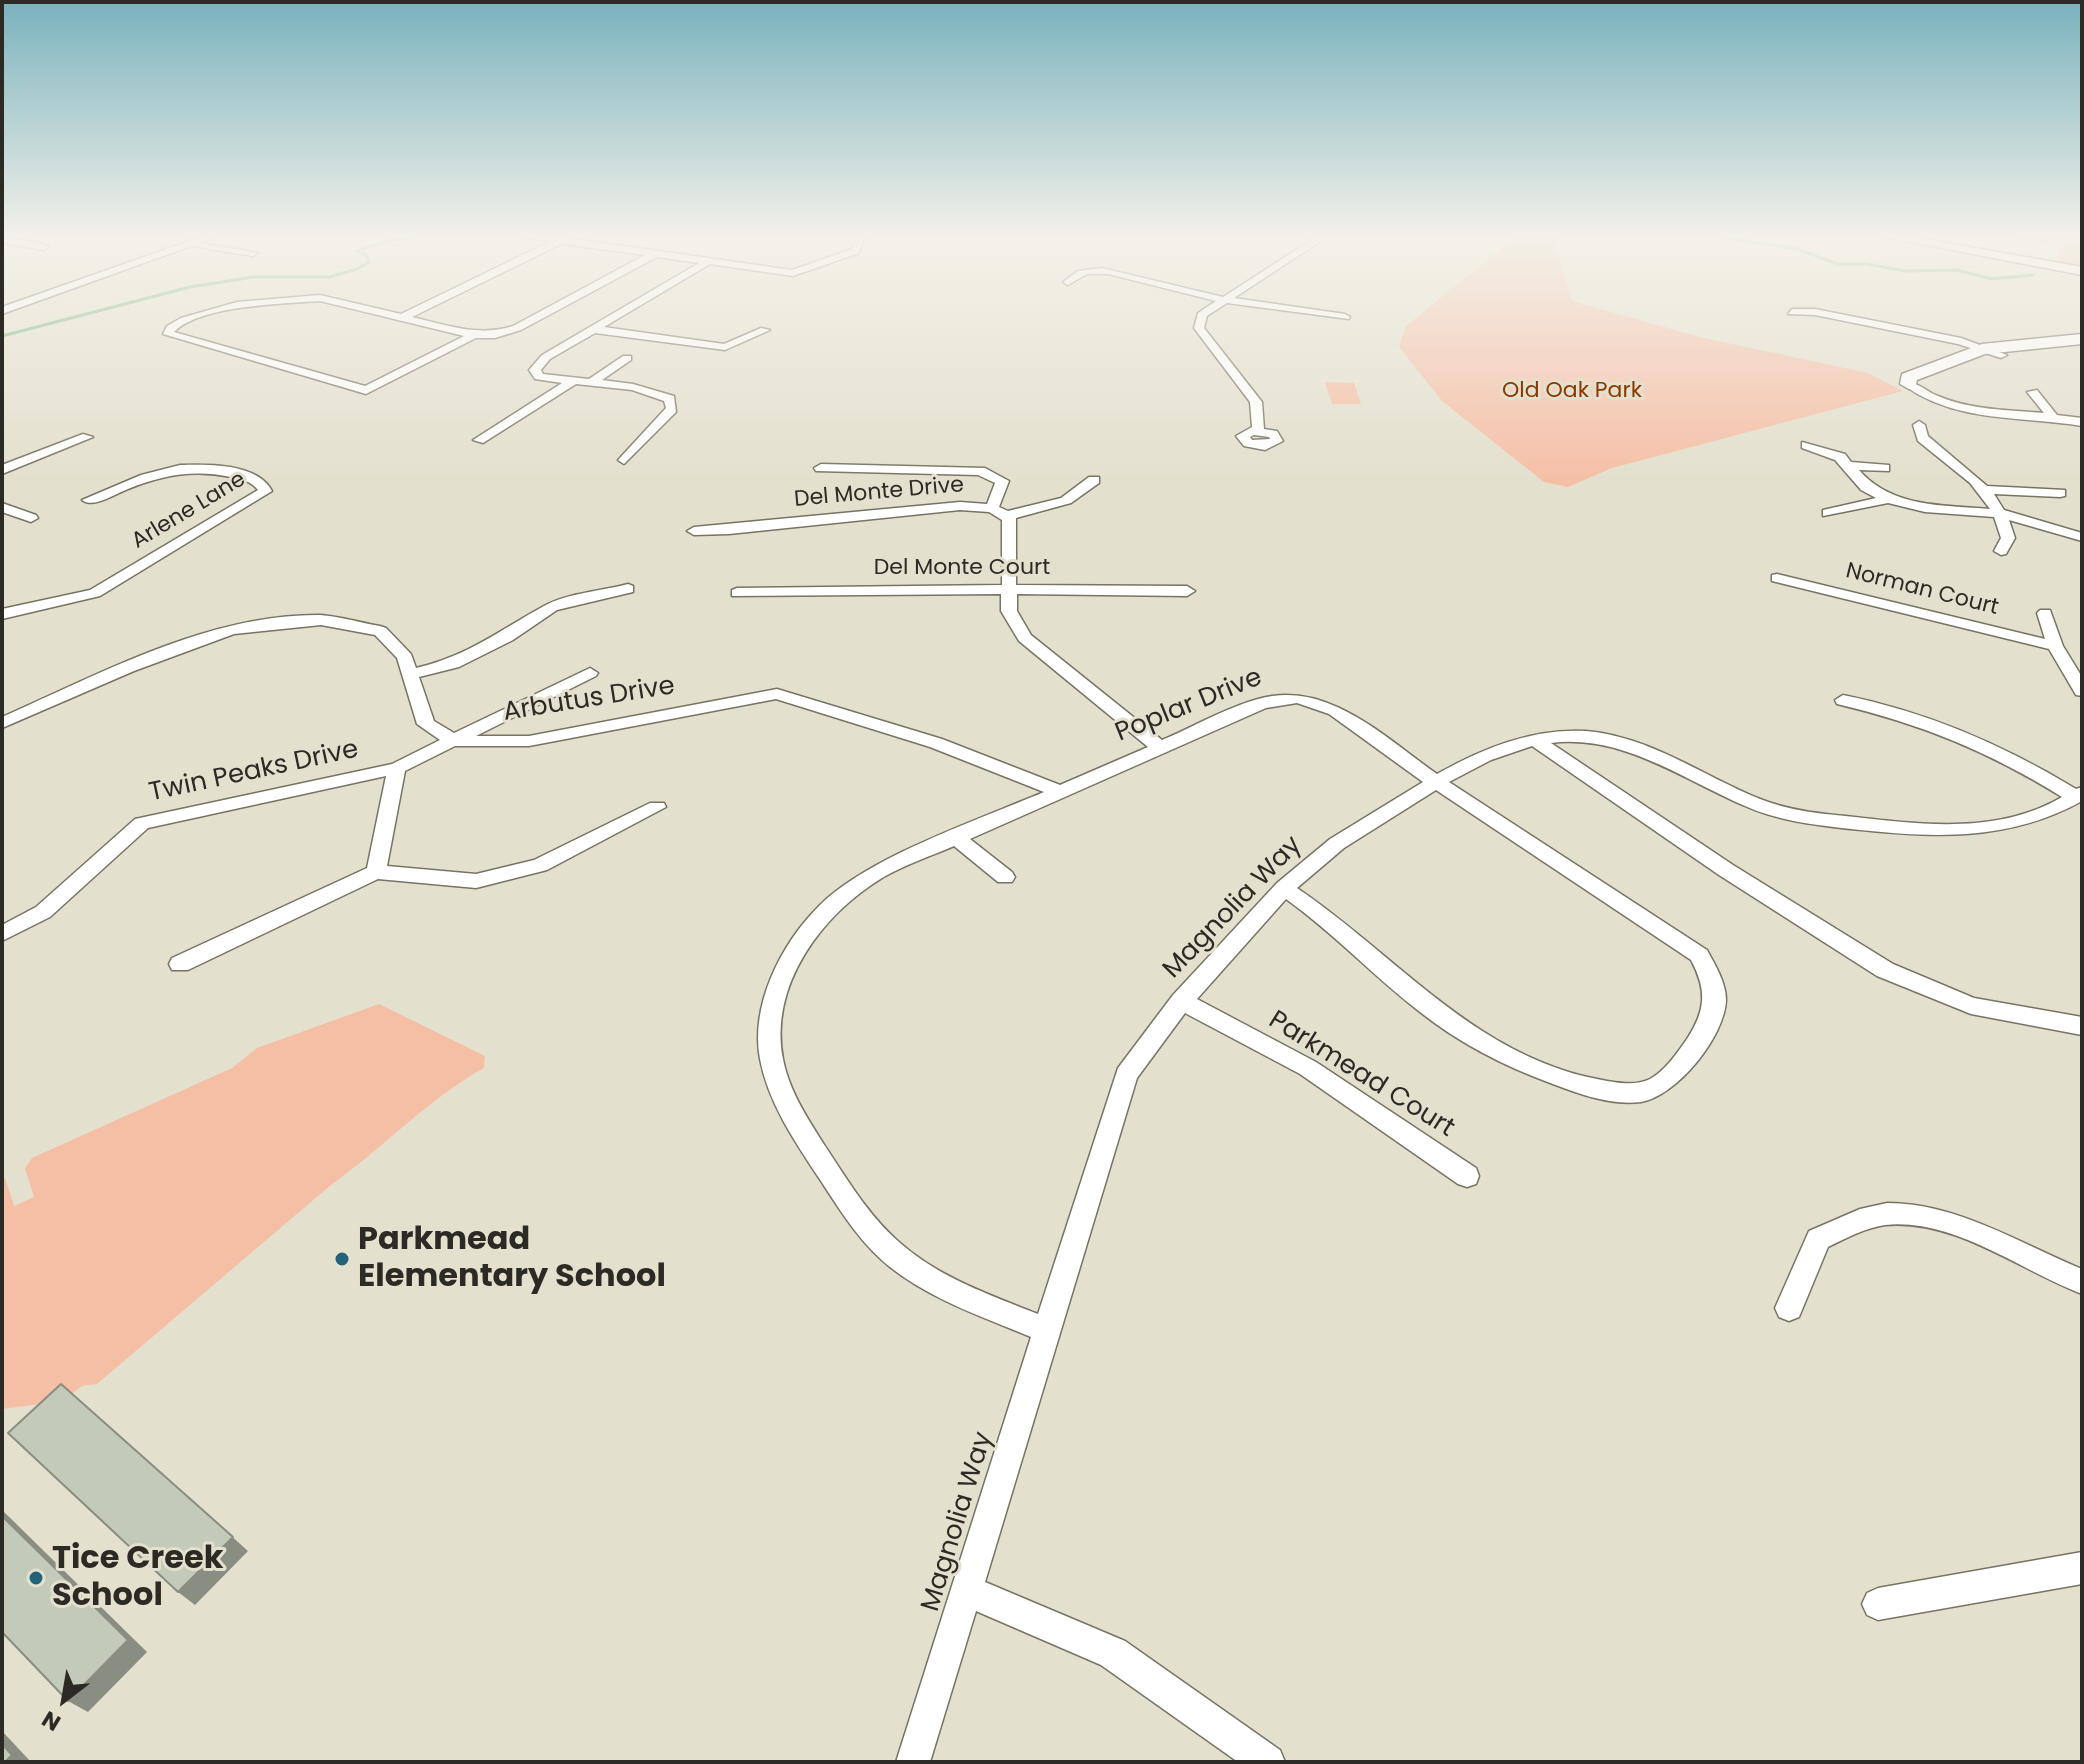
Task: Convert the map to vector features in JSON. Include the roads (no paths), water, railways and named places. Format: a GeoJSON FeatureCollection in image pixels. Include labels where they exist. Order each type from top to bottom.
{"type":"FeatureCollection","features":[{"type":"Feature","properties":{"kind":"street"},"geometry":{"type":"LineString","coordinates":[[194,317],[171,328],[168,334],[366,390],[474,335]]}},
{"type":"Feature","properties":{"kind":"street"},"geometry":{"type":"LineString","coordinates":[[404,317],[474,335],[495,335],[537,317]]}},
{"type":"Feature","properties":{"kind":"street"},"geometry":{"type":"LineString","coordinates":[[613,317],[546,357],[535,370],[539,377],[633,387],[670,399],[672,409],[662,423],[624,460]]}},
{"type":"Feature","properties":{"kind":"street"},"geometry":{"type":"LineString","coordinates":[[1201,317],[1199,328],[1256,402],[1258,430]]}},
{"type":"Feature","properties":{"kind":"street"},"geometry":{"type":"LineString","coordinates":[[1819,317],[1982,349]]}},
{"type":"Feature","properties":{"kind":"street"},"geometry":{"type":"LineString","coordinates":[[1842,317],[1961,341],[2001,355]]}},
{"type":"Feature","properties":{"kind":"street"},"geometry":{"type":"LineString","coordinates":[[593,329],[725,347],[765,330]]}},
{"type":"Feature","properties":{"kind":"street"},"geometry":{"type":"LineString","coordinates":[[1909,384],[1908,378],[1982,349],[2082,339]]}},
{"type":"Feature","properties":{"kind":"street"},"geometry":{"type":"LineString","coordinates":[[1909,384],[2001,355],[2082,347]]}},
{"type":"Feature","properties":{"kind":"street"},"geometry":{"type":"LineString","coordinates":[[591,383],[627,358]]}},
{"type":"Feature","properties":{"kind":"street"},"geometry":{"type":"LineString","coordinates":[[479,440],[572,382]]}},
{"type":"Feature","properties":{"kind":"street"},"geometry":{"type":"LineString","coordinates":[[1909,384],[1930,396],[1963,407],[2082,422]]}},
{"type":"Feature","properties":{"kind":"street"},"geometry":{"type":"LineString","coordinates":[[2033,392],[2052,416]]}},
{"type":"Feature","properties":{"kind":"street"},"geometry":{"type":"LineString","coordinates":[[1919,425],[1922,438],[1955,461],[1986,490],[2003,514],[2008,538],[2001,551]]}},
{"type":"Feature","properties":{"kind":"street"},"geometry":{"type":"LineString","coordinates":[[2,470],[87,437]]}},
{"type":"Feature","properties":{"kind":"street"},"geometry":{"type":"LineString","coordinates":[[1806,445],[1840,457],[1866,487],[1888,499],[1925,508],[2003,514],[2082,537]]}},
{"type":"Feature","properties":{"kind":"street","name":"Arlene Lane"},"geometry":{"type":"LineString","coordinates":[[2,614],[95,593],[265,491],[264,486],[254,478],[190,466],[149,475],[89,500]]}},
{"type":"Feature","properties":{"kind":"street"},"geometry":{"type":"LineString","coordinates":[[1850,466],[1884,468]]}},
{"type":"Feature","properties":{"kind":"street"},"geometry":{"type":"LineString","coordinates":[[821,468],[980,471],[1002,481],[999,512],[1009,518],[1011,540],[1009,611],[1025,638],[1158,746]]}},
{"type":"Feature","properties":{"kind":"street","name":"Del Monte Drive"},"geometry":{"type":"LineString","coordinates":[[694,531],[960,506],[999,512],[1073,498],[1086,492],[1094,480]]}},
{"type":"Feature","properties":{"kind":"street"},"geometry":{"type":"LineString","coordinates":[[1986,490],[2060,493]]}},
{"type":"Feature","properties":{"kind":"street"},"geometry":{"type":"LineString","coordinates":[[1828,513],[1888,499]]}},
{"type":"Feature","properties":{"kind":"street"},"geometry":{"type":"LineString","coordinates":[[2,507],[31,518]]}},
{"type":"Feature","properties":{"kind":"street","name":"Norman Court"},"geometry":{"type":"LineString","coordinates":[[1777,578],[2055,646]]}},
{"type":"Feature","properties":{"kind":"street"},"geometry":{"type":"LineString","coordinates":[[410,674],[453,664],[507,637],[552,607],[628,589]]}},
{"type":"Feature","properties":{"kind":"street","name":"Del Monte Court"},"geometry":{"type":"LineString","coordinates":[[737,593],[1009,589],[1187,591]]}},
{"type":"Feature","properties":{"kind":"street"},"geometry":{"type":"LineString","coordinates":[[2045,613],[2055,646],[2082,691]]}},
{"type":"Feature","properties":{"kind":"street"},"geometry":{"type":"LineString","coordinates":[[2,723],[128,668],[231,630],[321,620],[380,631],[405,657],[426,724],[455,741]]}},
{"type":"Feature","properties":{"kind":"street","name":"Twin Peaks Drive"},"geometry":{"type":"LineString","coordinates":[[2,934],[43,912],[142,823],[397,768],[590,673]]}},
{"type":"Feature","properties":{"kind":"street","name":"Arbutus Drive"},"geometry":{"type":"LineString","coordinates":[[455,741],[529,741],[777,694],[936,743],[1059,791]]}},
{"type":"Feature","properties":{"kind":"street","name":"Poplar Drive"},"geometry":{"type":"LineString","coordinates":[[1047,1331],[944,1287],[900,1259],[864,1225],[803,1132],[776,1078],[770,1041],[775,999],[792,956],[826,911],[878,872],[1158,746],[1262,703],[1298,698],[1335,710],[1491,821],[1699,955],[1716,986],[1716,1011],[1695,1046],[1659,1086],[1625,1094],[1577,1085],[1460,1029],[1411,993],[1332,922],[1284,888]]}},
{"type":"Feature","properties":{"kind":"street"},"geometry":{"type":"LineString","coordinates":[[1843,700],[1889,709],[1960,734],[2079,795]]}},
{"type":"Feature","properties":{"kind":"street","name":"Magnolia Way"},"geometry":{"type":"LineString","coordinates":[[913,1762],[1126,1075],[1181,1001],[1284,888],[1329,849],[1437,781],[1509,746],[1534,739],[1567,736],[1602,740],[1639,751],[1781,813],[1914,831],[1960,832],[1998,827],[2035,816],[2079,795]]}},
{"type":"Feature","properties":{"kind":"street"},"geometry":{"type":"LineString","coordinates":[[1534,739],[1726,870],[1885,970],[1971,1006],[2082,1026]]}},
{"type":"Feature","properties":{"kind":"street"},"geometry":{"type":"LineString","coordinates":[[376,872],[397,768]]}},
{"type":"Feature","properties":{"kind":"street"},"geometry":{"type":"LineString","coordinates":[[180,964],[376,872],[476,881],[540,865],[657,807]]}},
{"type":"Feature","properties":{"kind":"street"},"geometry":{"type":"LineString","coordinates":[[957,838],[1005,877]]}},
{"type":"Feature","properties":{"kind":"street","name":"Parkmead Court"},"geometry":{"type":"LineString","coordinates":[[1181,1001],[1308,1068],[1467,1176]]}},
{"type":"Feature","properties":{"kind":"street"},"geometry":{"type":"LineString","coordinates":[[1789,1308],[1818,1239],[1849,1225],[1888,1214],[1936,1218],[2082,1282]]}},
{"type":"Feature","properties":{"kind":"street"},"geometry":{"type":"LineString","coordinates":[[1878,1604],[2082,1568]]}},
{"type":"Feature","properties":{"kind":"street"},"geometry":{"type":"LineString","coordinates":[[965,1590],[1113,1653],[1268,1762]]}},
{"type":"Feature","properties":{"kind":"waterway"},"geometry":{"type":"LineString","coordinates":[[2,336],[74,317]]}},
{"type":"Feature","properties":{"kind":"place","name":"Parkmead Elementary School"},"geometry":{"type":"Point","coordinates":[342,1259]}},
{"type":"Feature","properties":{"kind":"place","name":"Tice Creek School"},"geometry":{"type":"Point","coordinates":[36,1578]}},
{"type":"Feature","properties":{"kind":"park label","name":"Old Oak Park"},"geometry":{"type":"Point","coordinates":[1572,391]}}]}
